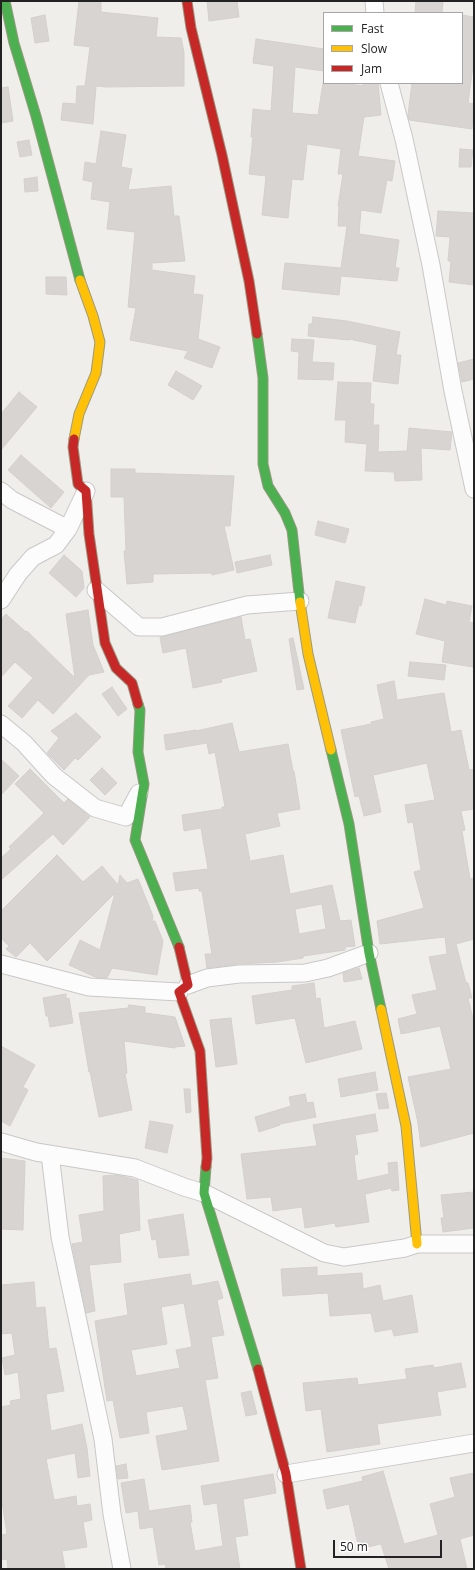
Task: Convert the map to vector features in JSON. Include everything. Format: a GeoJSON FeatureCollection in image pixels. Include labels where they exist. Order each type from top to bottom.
{"type":"FeatureCollection","features":[{"type":"Feature","properties":{"kind":"street"},"geometry":{"type":"LineString","coordinates":[[5,1],[14,43],[36,116],[80,281],[93,316],[100,342],[96,373],[79,414],[73,447],[78,484],[86,491],[89,534],[96,590],[105,643],[116,668],[132,683],[140,710],[138,752],[144,784],[135,840]]}},
{"type":"Feature","properties":{"kind":"street"},"geometry":{"type":"LineString","coordinates":[[187,1],[191,28],[222,155],[249,281],[263,378],[263,464],[268,486],[285,513],[292,530],[308,654],[349,824],[369,953],[406,1126],[417,1244]]}},
{"type":"Feature","properties":{"kind":"street"},"geometry":{"type":"LineString","coordinates":[[374,1],[375,12]]}},
{"type":"Feature","properties":{"kind":"street"},"geometry":{"type":"LineString","coordinates":[[389,84],[404,139],[431,266],[453,391],[474,489]]}},
{"type":"Feature","properties":{"kind":"street"},"geometry":{"type":"LineString","coordinates":[[1,491],[12,500],[68,530]]}},
{"type":"Feature","properties":{"kind":"street"},"geometry":{"type":"LineString","coordinates":[[1,600],[18,574],[33,557],[56,545],[68,530],[86,491]]}},
{"type":"Feature","properties":{"kind":"street"},"geometry":{"type":"LineString","coordinates":[[96,590],[138,627],[162,627],[247,605],[300,601]]}},
{"type":"Feature","properties":{"kind":"street"},"geometry":{"type":"LineString","coordinates":[[1,724],[24,743],[54,776],[95,808],[126,817]]}},
{"type":"Feature","properties":{"kind":"street"},"geometry":{"type":"LineString","coordinates":[[144,784],[126,817],[180,949],[183,988],[200,1051],[207,1158],[204,1193],[254,1356],[286,1474],[301,1569]]}},
{"type":"Feature","properties":{"kind":"street"},"geometry":{"type":"LineString","coordinates":[[1,964],[89,986],[183,988],[206,978],[239,974],[305,973],[328,968],[369,953]]}},
{"type":"Feature","properties":{"kind":"street"},"geometry":{"type":"LineString","coordinates":[[1,1142],[36,1152],[135,1168],[204,1193],[324,1253],[344,1257],[405,1248],[417,1244],[474,1246]]}},
{"type":"Feature","properties":{"kind":"street"},"geometry":{"type":"LineString","coordinates":[[50,1154],[60,1237],[103,1439],[112,1514],[122,1569]]}},
{"type":"Feature","properties":{"kind":"street"},"geometry":{"type":"LineString","coordinates":[[286,1474],[474,1443]]}},
{"type":"Feature","properties":{"kind":"building"},"geometry":{"type":"Polygon","coordinates":[[[79,1],[101,1],[101,12],[158,18],[156,37],[181,38],[184,52],[184,86],[96,86],[93,124],[61,120],[63,103],[76,104],[77,86],[85,86],[90,47],[74,45],[79,1]]]}},
{"type":"Feature","properties":{"kind":"building"},"geometry":{"type":"Polygon","coordinates":[[[207,1],[237,1],[239,17],[209,21],[207,1]]]}},
{"type":"Feature","properties":{"kind":"building"},"geometry":{"type":"Polygon","coordinates":[[[416,1],[443,1],[442,12],[415,12],[416,1]]]}},
{"type":"Feature","properties":{"kind":"building"},"geometry":{"type":"Polygon","coordinates":[[[45,15],[49,41],[35,43],[31,18],[45,15]]]}},
{"type":"Feature","properties":{"kind":"building"},"geometry":{"type":"Polygon","coordinates":[[[463,15],[474,17],[474,58],[468,103],[474,104],[472,129],[409,120],[408,115],[412,84],[463,84],[463,15]]]}},
{"type":"Feature","properties":{"kind":"building"},"geometry":{"type":"Polygon","coordinates":[[[256,39],[323,49],[323,71],[295,67],[292,113],[318,115],[323,83],[363,86],[363,84],[378,84],[381,115],[364,117],[358,156],[395,161],[392,181],[387,180],[381,213],[361,210],[359,234],[399,240],[395,268],[399,268],[397,281],[341,276],[339,295],[282,289],[285,263],[341,268],[347,226],[338,226],[338,206],[343,174],[338,174],[341,149],[307,144],[303,180],[292,179],[288,218],[262,215],[266,176],[249,174],[253,137],[251,137],[253,109],[271,111],[274,66],[253,63],[256,39]]]}},
{"type":"Feature","properties":{"kind":"building"},"geometry":{"type":"Polygon","coordinates":[[[8,87],[13,121],[1,123],[1,88],[8,87]]]}},
{"type":"Feature","properties":{"kind":"building"},"geometry":{"type":"Polygon","coordinates":[[[101,131],[126,135],[121,167],[132,169],[128,190],[171,186],[174,216],[179,216],[185,261],[152,263],[152,270],[195,276],[193,294],[203,295],[198,339],[220,347],[212,368],[184,358],[188,351],[130,340],[136,308],[128,307],[135,232],[107,229],[110,202],[91,199],[93,182],[83,180],[85,162],[96,164],[101,131]]]}},
{"type":"Feature","properties":{"kind":"building"},"geometry":{"type":"Polygon","coordinates":[[[29,140],[32,155],[20,157],[17,142],[29,140]]]}},
{"type":"Feature","properties":{"kind":"building"},"geometry":{"type":"Polygon","coordinates":[[[460,149],[473,150],[471,167],[459,167],[460,149]]]}},
{"type":"Feature","properties":{"kind":"building"},"geometry":{"type":"Polygon","coordinates":[[[37,177],[38,191],[25,192],[24,179],[37,177]]]}},
{"type":"Feature","properties":{"kind":"building"},"geometry":{"type":"Polygon","coordinates":[[[438,211],[474,213],[474,285],[449,282],[451,261],[448,261],[450,237],[436,236],[438,211]]]}},
{"type":"Feature","properties":{"kind":"building"},"geometry":{"type":"Polygon","coordinates":[[[46,277],[66,277],[67,295],[46,294],[46,277]]]}},
{"type":"Feature","properties":{"kind":"building"},"geometry":{"type":"Polygon","coordinates":[[[313,317],[347,321],[400,332],[396,355],[401,355],[398,384],[373,381],[377,345],[349,339],[308,336],[309,324],[312,324],[313,317]]]}},
{"type":"Feature","properties":{"kind":"building"},"geometry":{"type":"Polygon","coordinates":[[[292,339],[314,340],[312,362],[334,363],[333,380],[298,379],[299,352],[291,351],[292,339]]]}},
{"type":"Feature","properties":{"kind":"building"},"geometry":{"type":"Polygon","coordinates":[[[474,359],[474,379],[462,382],[458,363],[474,359]]]}},
{"type":"Feature","properties":{"kind":"building"},"geometry":{"type":"Polygon","coordinates":[[[176,371],[202,386],[193,400],[168,385],[176,371]]]}},
{"type":"Feature","properties":{"kind":"building"},"geometry":{"type":"Polygon","coordinates":[[[338,382],[371,383],[370,404],[374,404],[373,425],[379,425],[378,452],[407,451],[409,428],[452,432],[450,450],[421,448],[422,480],[395,481],[394,472],[365,471],[367,444],[345,442],[346,420],[335,420],[338,382]]]}},
{"type":"Feature","properties":{"kind":"building"},"geometry":{"type":"Polygon","coordinates":[[[19,392],[37,407],[1,450],[1,414],[19,392]]]}},
{"type":"Feature","properties":{"kind":"building"},"geometry":{"type":"Polygon","coordinates":[[[21,455],[64,492],[51,508],[8,470],[21,455]]]}},
{"type":"Feature","properties":{"kind":"building"},"geometry":{"type":"Polygon","coordinates":[[[111,469],[135,469],[135,473],[234,476],[230,526],[224,526],[234,570],[212,575],[212,573],[153,574],[153,582],[127,584],[124,551],[126,551],[124,497],[111,497],[111,469]]]}},
{"type":"Feature","properties":{"kind":"building"},"geometry":{"type":"Polygon","coordinates":[[[318,521],[349,529],[345,543],[315,535],[318,521]]]}},
{"type":"Feature","properties":{"kind":"building"},"geometry":{"type":"Polygon","coordinates":[[[64,555],[82,571],[84,588],[76,597],[49,573],[64,555]]]}},
{"type":"Feature","properties":{"kind":"building"},"geometry":{"type":"Polygon","coordinates":[[[270,555],[272,565],[237,573],[235,562],[270,555]]]}},
{"type":"Feature","properties":{"kind":"building"},"geometry":{"type":"Polygon","coordinates":[[[336,581],[365,587],[361,606],[359,605],[355,623],[328,618],[336,581]]]}},
{"type":"Feature","properties":{"kind":"building"},"geometry":{"type":"Polygon","coordinates":[[[425,599],[446,605],[447,601],[472,606],[469,622],[474,623],[473,667],[442,662],[445,641],[416,634],[425,599]]]}},
{"type":"Feature","properties":{"kind":"building"},"geometry":{"type":"Polygon","coordinates":[[[88,610],[93,645],[104,672],[89,675],[53,714],[38,700],[22,718],[8,706],[33,678],[15,662],[1,677],[1,619],[6,614],[26,632],[27,631],[75,678],[66,614],[88,610]]]}},
{"type":"Feature","properties":{"kind":"building"},"geometry":{"type":"Polygon","coordinates":[[[241,617],[245,640],[250,639],[257,671],[221,679],[222,682],[193,688],[186,648],[163,653],[160,637],[241,617]]]}},
{"type":"Feature","properties":{"kind":"building"},"geometry":{"type":"Polygon","coordinates":[[[293,638],[304,689],[297,690],[289,639],[293,638]]]}},
{"type":"Feature","properties":{"kind":"building"},"geometry":{"type":"Polygon","coordinates":[[[410,662],[446,665],[444,680],[408,676],[410,662]]]}},
{"type":"Feature","properties":{"kind":"building"},"geometry":{"type":"Polygon","coordinates":[[[394,681],[397,700],[444,693],[451,732],[461,730],[469,770],[474,769],[474,809],[461,811],[465,830],[462,831],[470,879],[474,878],[474,939],[456,944],[466,983],[468,983],[472,998],[468,998],[474,1023],[474,1133],[421,1147],[418,1123],[408,1077],[451,1069],[440,1026],[401,1034],[398,1019],[417,1014],[412,995],[437,990],[429,957],[447,954],[445,937],[380,944],[377,921],[424,908],[414,872],[421,870],[413,822],[408,823],[405,805],[435,800],[427,763],[373,775],[381,812],[364,816],[359,796],[355,797],[341,730],[371,724],[371,722],[384,719],[377,685],[394,681]]]}},
{"type":"Feature","properties":{"kind":"building"},"geometry":{"type":"Polygon","coordinates":[[[112,687],[127,709],[118,716],[102,694],[112,687]]]}},
{"type":"Feature","properties":{"kind":"building"},"geometry":{"type":"Polygon","coordinates":[[[76,713],[101,737],[78,760],[75,758],[64,770],[47,753],[59,738],[51,731],[76,713]]]}},
{"type":"Feature","properties":{"kind":"building"},"geometry":{"type":"Polygon","coordinates":[[[232,723],[239,752],[288,744],[300,809],[277,813],[280,826],[245,834],[250,861],[283,855],[290,894],[332,885],[340,921],[351,920],[355,946],[345,947],[345,950],[303,956],[303,958],[278,962],[238,964],[207,968],[205,954],[212,954],[202,891],[199,891],[199,888],[176,891],[173,873],[208,869],[201,828],[184,831],[182,815],[222,809],[222,807],[225,807],[215,752],[209,754],[207,743],[166,750],[164,735],[196,731],[232,723]],[[322,904],[295,909],[299,934],[326,929],[322,904]]]}},
{"type":"Feature","properties":{"kind":"building"},"geometry":{"type":"Polygon","coordinates":[[[1,759],[19,776],[1,795],[1,759]]]}},
{"type":"Feature","properties":{"kind":"building"},"geometry":{"type":"Polygon","coordinates":[[[102,768],[117,783],[105,795],[90,780],[102,768]]]}},
{"type":"Feature","properties":{"kind":"building"},"geometry":{"type":"Polygon","coordinates":[[[30,769],[64,803],[68,799],[90,817],[63,845],[53,834],[1,880],[1,858],[11,849],[9,847],[44,813],[15,784],[30,769]]]}},
{"type":"Feature","properties":{"kind":"building"},"geometry":{"type":"Polygon","coordinates":[[[57,855],[83,882],[102,866],[118,885],[120,875],[127,883],[138,879],[153,916],[152,921],[155,921],[163,941],[157,975],[112,968],[107,978],[95,977],[69,965],[80,940],[100,950],[115,893],[47,961],[30,943],[16,957],[6,949],[9,946],[1,938],[1,911],[57,855]]]}},
{"type":"Feature","properties":{"kind":"building"},"geometry":{"type":"Polygon","coordinates":[[[359,968],[362,979],[344,982],[343,973],[359,968]]]}},
{"type":"Feature","properties":{"kind":"building"},"geometry":{"type":"Polygon","coordinates":[[[314,983],[316,999],[320,998],[324,1028],[355,1021],[362,1049],[306,1063],[295,1018],[256,1024],[252,996],[292,990],[292,986],[314,983]]]}},
{"type":"Feature","properties":{"kind":"building"},"geometry":{"type":"Polygon","coordinates":[[[66,994],[66,999],[69,998],[73,1023],[50,1027],[48,1016],[46,1016],[43,998],[66,994]]]}},
{"type":"Feature","properties":{"kind":"building"},"geometry":{"type":"Polygon","coordinates":[[[129,1005],[145,1007],[145,1013],[175,1017],[185,1046],[175,1048],[124,1041],[127,1073],[125,1074],[132,1110],[99,1117],[89,1072],[79,1013],[128,1008],[129,1005]]]}},
{"type":"Feature","properties":{"kind":"building"},"geometry":{"type":"Polygon","coordinates":[[[231,1018],[237,1064],[216,1067],[210,1020],[231,1018]]]}},
{"type":"Feature","properties":{"kind":"building"},"geometry":{"type":"Polygon","coordinates":[[[1,1046],[35,1065],[23,1087],[28,1090],[10,1126],[1,1121],[1,1046]]]}},
{"type":"Feature","properties":{"kind":"building"},"geometry":{"type":"Polygon","coordinates":[[[375,1072],[378,1090],[341,1097],[338,1079],[375,1072]]]}},
{"type":"Feature","properties":{"kind":"building"},"geometry":{"type":"Polygon","coordinates":[[[184,1089],[190,1089],[191,1112],[186,1113],[184,1089]]]}},
{"type":"Feature","properties":{"kind":"building"},"geometry":{"type":"Polygon","coordinates":[[[386,1093],[389,1108],[379,1109],[376,1094],[386,1093]]]}},
{"type":"Feature","properties":{"kind":"building"},"geometry":{"type":"Polygon","coordinates":[[[305,1094],[307,1103],[313,1102],[316,1117],[280,1124],[259,1132],[255,1117],[291,1106],[289,1097],[305,1094]]]}},
{"type":"Feature","properties":{"kind":"building"},"geometry":{"type":"Polygon","coordinates":[[[375,1114],[378,1131],[355,1135],[358,1154],[354,1155],[357,1181],[389,1174],[388,1163],[397,1162],[399,1190],[392,1191],[391,1188],[365,1194],[369,1222],[336,1227],[335,1223],[305,1228],[302,1207],[273,1211],[271,1197],[247,1199],[241,1154],[317,1146],[313,1125],[375,1114]]]}},
{"type":"Feature","properties":{"kind":"building"},"geometry":{"type":"Polygon","coordinates":[[[150,1121],[173,1125],[167,1153],[145,1148],[150,1121]]]}},
{"type":"Feature","properties":{"kind":"building"},"geometry":{"type":"Polygon","coordinates":[[[1,1158],[25,1161],[23,1230],[1,1229],[1,1158]]]}},
{"type":"Feature","properties":{"kind":"building"},"geometry":{"type":"Polygon","coordinates":[[[117,1175],[138,1180],[140,1230],[119,1234],[121,1262],[89,1265],[95,1311],[86,1313],[72,1244],[83,1242],[79,1215],[104,1211],[103,1176],[117,1175]]]}},
{"type":"Feature","properties":{"kind":"building"},"geometry":{"type":"Polygon","coordinates":[[[474,1192],[474,1228],[443,1232],[441,1218],[444,1218],[441,1195],[474,1192]]]}},
{"type":"Feature","properties":{"kind":"building"},"geometry":{"type":"Polygon","coordinates":[[[183,1214],[189,1255],[159,1258],[156,1239],[152,1240],[148,1220],[183,1214]]]}},
{"type":"Feature","properties":{"kind":"building"},"geometry":{"type":"Polygon","coordinates":[[[317,1267],[317,1276],[362,1273],[363,1289],[380,1285],[383,1301],[412,1295],[418,1332],[394,1336],[392,1329],[375,1332],[371,1313],[330,1316],[328,1293],[283,1296],[281,1269],[317,1267]]]}},
{"type":"Feature","properties":{"kind":"building"},"geometry":{"type":"Polygon","coordinates":[[[190,1274],[192,1286],[218,1281],[223,1298],[217,1300],[224,1335],[211,1337],[218,1378],[205,1380],[219,1461],[162,1470],[156,1436],[188,1430],[183,1406],[146,1412],[149,1433],[120,1438],[113,1400],[107,1401],[95,1321],[128,1315],[124,1284],[190,1274]],[[184,1303],[161,1307],[167,1344],[131,1350],[136,1376],[180,1368],[176,1350],[192,1347],[184,1303]]]}},
{"type":"Feature","properties":{"kind":"building"},"geometry":{"type":"Polygon","coordinates":[[[34,1282],[36,1308],[45,1307],[49,1349],[56,1348],[64,1391],[46,1394],[51,1431],[82,1424],[87,1448],[90,1476],[78,1478],[75,1453],[46,1459],[54,1500],[76,1496],[77,1506],[90,1504],[92,1520],[83,1522],[87,1547],[62,1551],[65,1569],[8,1569],[7,1559],[1,1560],[1,1535],[7,1534],[1,1502],[1,1407],[11,1405],[10,1401],[21,1399],[18,1372],[5,1375],[2,1358],[15,1355],[12,1333],[1,1334],[1,1285],[34,1282]]]}},
{"type":"Feature","properties":{"kind":"building"},"geometry":{"type":"Polygon","coordinates":[[[461,1363],[466,1387],[437,1392],[441,1415],[377,1424],[380,1444],[327,1452],[321,1409],[306,1411],[303,1383],[357,1378],[358,1385],[407,1379],[405,1369],[433,1365],[434,1368],[461,1363]]]}},
{"type":"Feature","properties":{"kind":"building"},"geometry":{"type":"Polygon","coordinates":[[[251,1391],[257,1414],[246,1416],[241,1393],[251,1391]]]}},
{"type":"Feature","properties":{"kind":"building"},"geometry":{"type":"Polygon","coordinates":[[[126,1464],[128,1478],[118,1479],[116,1466],[126,1464]]]}},
{"type":"Feature","properties":{"kind":"building"},"geometry":{"type":"Polygon","coordinates":[[[383,1471],[404,1544],[438,1535],[430,1504],[455,1497],[450,1478],[474,1473],[474,1535],[460,1539],[467,1569],[389,1569],[381,1544],[359,1549],[349,1504],[327,1509],[323,1490],[363,1481],[362,1477],[383,1471]]]}},
{"type":"Feature","properties":{"kind":"building"},"geometry":{"type":"Polygon","coordinates":[[[273,1474],[276,1493],[243,1499],[248,1535],[235,1537],[240,1569],[166,1569],[165,1564],[159,1565],[153,1527],[140,1529],[138,1511],[126,1513],[121,1483],[144,1479],[149,1511],[190,1505],[192,1522],[190,1522],[195,1551],[223,1546],[217,1503],[204,1505],[201,1486],[273,1474]]]}},
{"type":"Feature","properties":{"kind":"traffic: fast"},"geometry":{"type":"LineString","coordinates":[[5,1],[14,43],[36,116],[80,280]]}},
{"type":"Feature","properties":{"kind":"traffic: fast"},"geometry":{"type":"LineString","coordinates":[[257,334],[263,378],[263,464],[268,486],[285,513],[292,530],[300,602]]}},
{"type":"Feature","properties":{"kind":"traffic: fast"},"geometry":{"type":"LineString","coordinates":[[138,704],[140,710],[138,752],[144,784],[135,840],[179,947]]}},
{"type":"Feature","properties":{"kind":"traffic: fast"},"geometry":{"type":"LineString","coordinates":[[331,750],[349,824],[369,953],[381,1009]]}},
{"type":"Feature","properties":{"kind":"traffic: fast"},"geometry":{"type":"LineString","coordinates":[[206,1167],[204,1193],[258,1369]]}},
{"type":"Feature","properties":{"kind":"traffic: slow"},"geometry":{"type":"LineString","coordinates":[[74,439],[79,414],[96,373],[100,342],[93,316],[80,280]]}},
{"type":"Feature","properties":{"kind":"traffic: slow"},"geometry":{"type":"LineString","coordinates":[[300,602],[308,654],[331,750]]}},
{"type":"Feature","properties":{"kind":"traffic: slow"},"geometry":{"type":"LineString","coordinates":[[381,1009],[406,1126],[417,1244]]}},
{"type":"Feature","properties":{"kind":"traffic: jam"},"geometry":{"type":"LineString","coordinates":[[187,1],[191,28],[222,155],[249,281],[257,334]]}},
{"type":"Feature","properties":{"kind":"traffic: jam"},"geometry":{"type":"LineString","coordinates":[[74,439],[73,447],[78,484],[86,491],[89,534],[105,643],[116,668],[132,683],[138,704]]}},
{"type":"Feature","properties":{"kind":"traffic: jam"},"geometry":{"type":"LineString","coordinates":[[179,947],[188,985],[179,992],[200,1051],[207,1158],[206,1167]]}},
{"type":"Feature","properties":{"kind":"traffic: jam"},"geometry":{"type":"LineString","coordinates":[[258,1369],[286,1474],[301,1569]]}}]}
